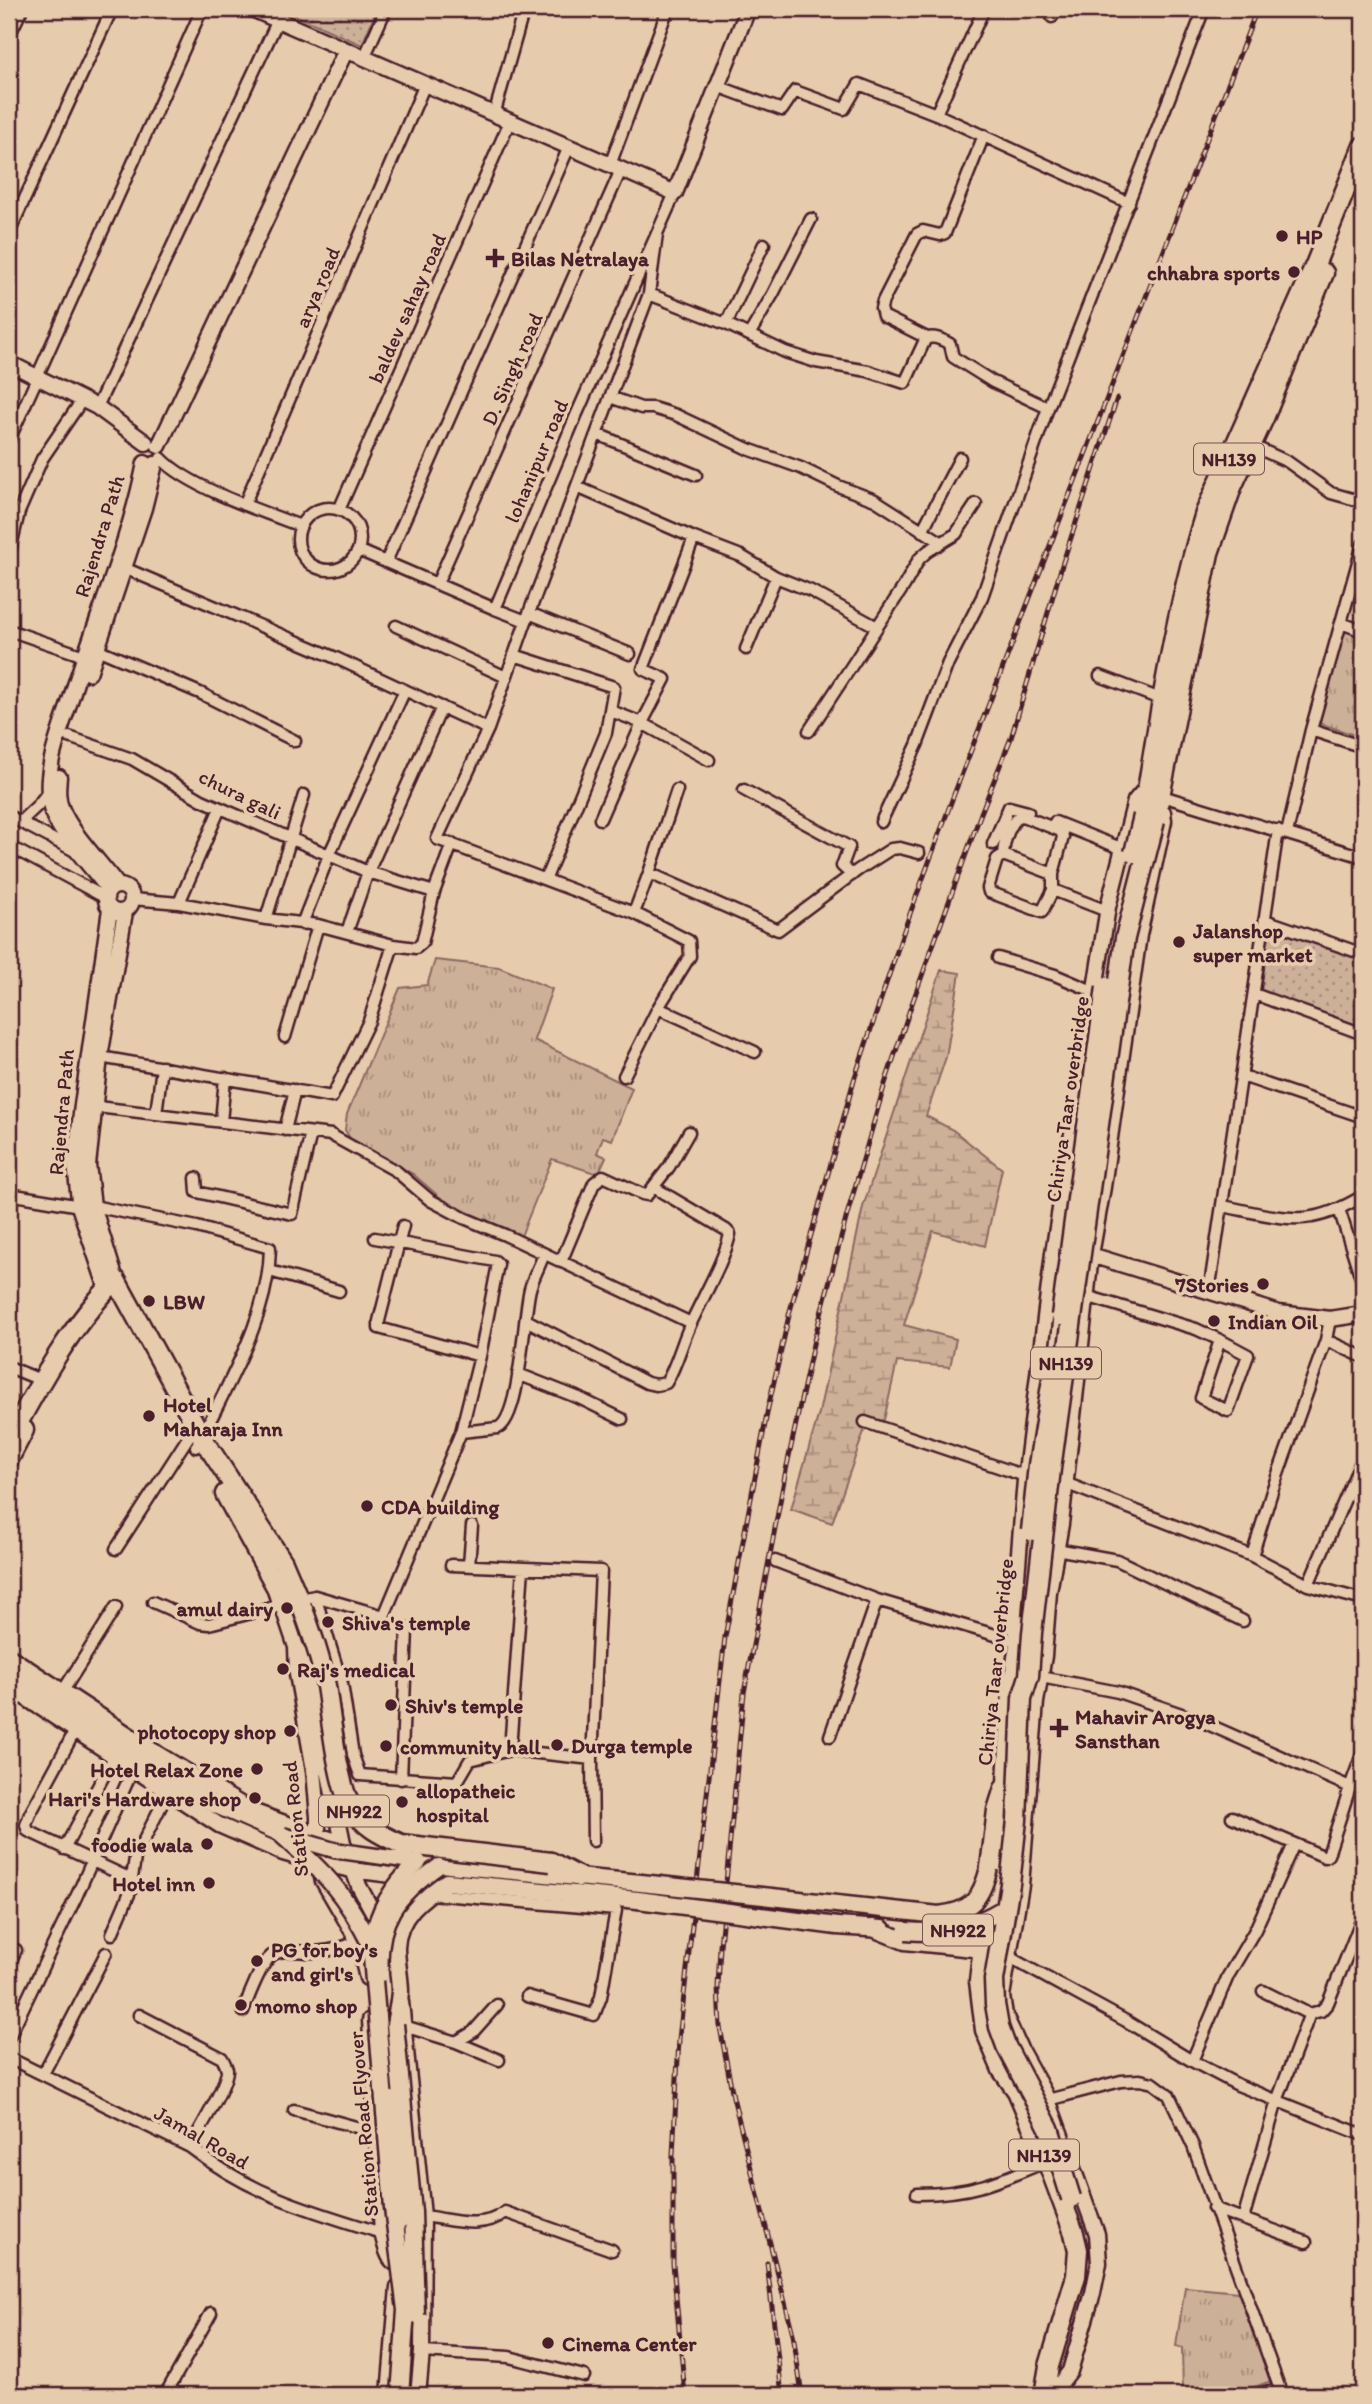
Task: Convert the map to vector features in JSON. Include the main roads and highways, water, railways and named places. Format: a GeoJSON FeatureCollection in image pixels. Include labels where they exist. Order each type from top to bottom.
{"type":"FeatureCollection","features":[{"type":"Feature","properties":{"kind":"highway","name":"NH139"},"geometry":{"type":"LineString","coordinates":[[1154,792],[1163,700],[1194,551],[1205,513],[1315,265],[1363,146]]}},
{"type":"Feature","properties":{"kind":"highway","name":"NH139"},"geometry":{"type":"LineString","coordinates":[[1154,792],[1203,578],[1232,487],[1363,179]]}},
{"type":"Feature","properties":{"kind":"highway","name":"Chiriya Taar overbridge"},"geometry":{"type":"LineString","coordinates":[[1051,2393],[1061,2368],[1082,2288],[1086,2268],[1085,2248],[1081,2227],[1049,2128],[1006,2046],[999,2026],[994,1980],[1017,1821],[1022,1698],[1029,1676],[1051,1469],[1125,938],[1154,792]]}},
{"type":"Feature","properties":{"kind":"highway","name":"Chiriya Taar overbridge"},"geometry":{"type":"LineString","coordinates":[[1009,1766],[1013,1690],[1038,1465],[1058,1343],[1113,934],[1149,818]]}},
{"type":"Feature","properties":{"kind":"highway"},"geometry":{"type":"LineString","coordinates":[[9,1440],[76,1328],[114,1289]]}},
{"type":"Feature","properties":{"kind":"highway"},"geometry":{"type":"LineString","coordinates":[[9,1459],[78,1341],[114,1289]]}},
{"type":"Feature","properties":{"kind":"highway","name":"Rajendra Path"},"geometry":{"type":"LineString","coordinates":[[114,1289],[231,1503],[275,1566]]}},
{"type":"Feature","properties":{"kind":"highway","name":"Rajendra Path"},"geometry":{"type":"LineString","coordinates":[[196,1440],[272,1545],[275,1566]]}},
{"type":"Feature","properties":{"kind":"highway","name":"NH922"},"geometry":{"type":"LineString","coordinates":[[275,1566],[300,1602],[325,1683],[343,1786],[350,1805],[362,1821],[379,1834],[401,1844],[551,1862],[579,1877]]}},
{"type":"Feature","properties":{"kind":"highway","name":"NH139"},"geometry":{"type":"LineString","coordinates":[[1009,1766],[999,1866],[979,1980],[985,2030],[1002,2070],[1017,2091],[1074,2233],[1078,2263],[1049,2366],[1051,2393]]}},
{"type":"Feature","properties":{"kind":"main road"},"geometry":{"type":"LineString","coordinates":[[252,9],[675,193],[748,9]]}},
{"type":"Feature","properties":{"kind":"main road"},"geometry":{"type":"LineString","coordinates":[[151,454],[346,50]]}},
{"type":"Feature","properties":{"kind":"main road"},"geometry":{"type":"LineString","coordinates":[[9,363],[151,454]]}},
{"type":"Feature","properties":{"kind":"main road"},"geometry":{"type":"LineString","coordinates":[[9,372],[97,407],[151,454]]}},
{"type":"Feature","properties":{"kind":"main road","name":"Rajendra Path"},"geometry":{"type":"LineString","coordinates":[[88,1106],[100,1057],[117,899],[61,807],[59,774],[90,653],[124,568],[144,508],[151,454]]}},
{"type":"Feature","properties":{"kind":"main road","name":"Rajendra Path"},"geometry":{"type":"LineString","coordinates":[[86,852],[60,827],[51,811],[48,792],[50,772],[90,653],[151,454]]}},
{"type":"Feature","properties":{"kind":"main road"},"geometry":{"type":"LineString","coordinates":[[1020,1635],[1013,1625],[1025,1476],[1046,1312],[1107,911],[1135,801],[1154,792],[1164,821],[1139,935],[1091,1255],[1036,1702],[1021,1885],[1002,1996],[1005,2015],[1048,2099],[1097,2234],[1099,2249],[1093,2293],[1070,2371],[1051,2393]]}},
{"type":"Feature","properties":{"kind":"main road","name":"Rajendra Path"},"geometry":{"type":"LineString","coordinates":[[114,1289],[86,1206],[88,1106],[117,899]]}},
{"type":"Feature","properties":{"kind":"main road"},"geometry":{"type":"LineString","coordinates":[[1074,1123],[1111,1131]]}},
{"type":"Feature","properties":{"kind":"main road"},"geometry":{"type":"LineString","coordinates":[[1091,1255],[1279,1313],[1330,1319],[1363,1314]]}},
{"type":"Feature","properties":{"kind":"main road"},"geometry":{"type":"LineString","coordinates":[[1046,1312],[1083,1319]]}},
{"type":"Feature","properties":{"kind":"main road"},"geometry":{"type":"LineString","coordinates":[[1029,1443],[1068,1455]]}},
{"type":"Feature","properties":{"kind":"main road"},"geometry":{"type":"LineString","coordinates":[[296,1647],[300,1602]]}},
{"type":"Feature","properties":{"kind":"main road","name":"Station Road"},"geometry":{"type":"LineString","coordinates":[[296,1647],[307,1671],[343,1843],[352,1870],[382,1930],[396,1947]]}},
{"type":"Feature","properties":{"kind":"main road","name":"Station Road"},"geometry":{"type":"LineString","coordinates":[[296,1647],[297,1674],[314,1770],[318,1863],[323,1881],[364,1943],[378,2133],[382,2233],[390,2260],[397,2267]]}},
{"type":"Feature","properties":{"kind":"main road"},"geometry":{"type":"LineString","coordinates":[[9,1656],[252,1811],[343,1843]]}},
{"type":"Feature","properties":{"kind":"main road","name":"Chiriya Taar overbridge"},"geometry":{"type":"LineString","coordinates":[[9,1671],[214,1805],[282,1835],[334,1850],[439,1866],[579,1877],[919,1914],[956,1913],[974,1902],[983,1891],[989,1868],[996,1810],[1009,1766]]}},
{"type":"Feature","properties":{"kind":"main road","name":"NH922"},"geometry":{"type":"LineString","coordinates":[[9,1687],[219,1825],[283,1853],[318,1863],[352,1870],[638,1900],[796,1921],[945,1933],[962,1929],[1005,1908]]}},
{"type":"Feature","properties":{"kind":"main road"},"geometry":{"type":"LineString","coordinates":[[282,1835],[340,1890],[364,1943]]}},
{"type":"Feature","properties":{"kind":"main road","name":"Station Road Flyover"},"geometry":{"type":"LineString","coordinates":[[400,2395],[406,2310],[364,1943],[388,1896],[418,1862]]}},
{"type":"Feature","properties":{"kind":"main road"},"geometry":{"type":"LineString","coordinates":[[389,2395],[402,2220],[381,1945],[386,1924],[400,1899],[416,1882],[439,1866]]}},
{"type":"Feature","properties":{"kind":"main road"},"geometry":{"type":"LineString","coordinates":[[396,1947],[403,1923],[425,1894],[447,1881]]}},
{"type":"Feature","properties":{"kind":"main road"},"geometry":{"type":"LineString","coordinates":[[873,1927],[893,1937],[930,1945],[983,1949]]}},
{"type":"Feature","properties":{"kind":"main road","name":"Station Road Flyover"},"geometry":{"type":"LineString","coordinates":[[396,1947],[414,2235],[416,2317],[411,2395]]}},
{"type":"Feature","properties":{"kind":"main road"},"geometry":{"type":"LineString","coordinates":[[400,2025],[423,2216],[422,2352],[418,2395]]}},
{"type":"Feature","properties":{"kind":"main road"},"geometry":{"type":"LineString","coordinates":[[397,2267],[423,2269]]}},
{"type":"Feature","properties":{"kind":"railway"},"geometry":{"type":"LineString","coordinates":[[685,2395],[673,2264],[673,2155],[679,2039],[725,1637],[768,1408],[790,1311],[854,1080],[904,930],[1257,9]]}},
{"type":"Feature","properties":{"kind":"railway"},"geometry":{"type":"LineString","coordinates":[[802,2395],[793,2334],[733,2097],[720,2027],[720,1946],[744,1693],[813,1344],[847,1215],[910,1009],[1011,738],[1062,565],[1117,398]]}},
{"type":"Feature","properties":{"kind":"railway"},"geometry":{"type":"LineString","coordinates":[[767,2263],[782,2395]]}},
{"type":"Feature","properties":{"kind":"place","name":"HP"},"geometry":{"type":"Point","coordinates":[1282,236]}},
{"type":"Feature","properties":{"kind":"place","name":"Bilas Netralaya"},"geometry":{"type":"Point","coordinates":[495,258]}},
{"type":"Feature","properties":{"kind":"place","name":"chhabra sports"},"geometry":{"type":"Point","coordinates":[1294,272]}},
{"type":"Feature","properties":{"kind":"place","name":"Jalanshop super market"},"geometry":{"type":"Point","coordinates":[1179,942]}},
{"type":"Feature","properties":{"kind":"place","name":"7Stories"},"geometry":{"type":"Point","coordinates":[1263,1284]}},
{"type":"Feature","properties":{"kind":"place","name":"LBW"},"geometry":{"type":"Point","coordinates":[149,1301]}},
{"type":"Feature","properties":{"kind":"place","name":"Indian Oil"},"geometry":{"type":"Point","coordinates":[1214,1321]}},
{"type":"Feature","properties":{"kind":"place","name":"Hotel Maharaja Inn"},"geometry":{"type":"Point","coordinates":[149,1416]}},
{"type":"Feature","properties":{"kind":"place","name":"CDA building"},"geometry":{"type":"Point","coordinates":[367,1506]}},
{"type":"Feature","properties":{"kind":"place","name":"amul dairy"},"geometry":{"type":"Point","coordinates":[287,1608]}},
{"type":"Feature","properties":{"kind":"place","name":"Shiva's temple"},"geometry":{"type":"Point","coordinates":[328,1622]}},
{"type":"Feature","properties":{"kind":"place","name":"Raj's medical"},"geometry":{"type":"Point","coordinates":[283,1669]}},
{"type":"Feature","properties":{"kind":"place","name":"Shiv's temple"},"geometry":{"type":"Point","coordinates":[391,1705]}},
{"type":"Feature","properties":{"kind":"place","name":"Mahavir Arogya Sansthan"},"geometry":{"type":"Point","coordinates":[1059,1728]}},
{"type":"Feature","properties":{"kind":"place","name":"photocopy shop"},"geometry":{"type":"Point","coordinates":[290,1731]}},
{"type":"Feature","properties":{"kind":"place","name":"Durga temple"},"geometry":{"type":"Point","coordinates":[557,1745]}},
{"type":"Feature","properties":{"kind":"place","name":"community hall"},"geometry":{"type":"Point","coordinates":[386,1746]}},
{"type":"Feature","properties":{"kind":"place","name":"Hotel Relax Zone"},"geometry":{"type":"Point","coordinates":[257,1769]}},
{"type":"Feature","properties":{"kind":"place","name":"Hari's Hardware shop"},"geometry":{"type":"Point","coordinates":[255,1798]}},
{"type":"Feature","properties":{"kind":"place","name":"allopatheic hospital"},"geometry":{"type":"Point","coordinates":[402,1802]}},
{"type":"Feature","properties":{"kind":"place","name":"foodie wala"},"geometry":{"type":"Point","coordinates":[207,1844]}},
{"type":"Feature","properties":{"kind":"place","name":"Hotel inn"},"geometry":{"type":"Point","coordinates":[209,1883]}},
{"type":"Feature","properties":{"kind":"place","name":"PG for boy's and girl's"},"geometry":{"type":"Point","coordinates":[257,1961]}},
{"type":"Feature","properties":{"kind":"place","name":"momo shop"},"geometry":{"type":"Point","coordinates":[241,2005]}},
{"type":"Feature","properties":{"kind":"place","name":"Cinema Center"},"geometry":{"type":"Point","coordinates":[548,2343]}}]}
